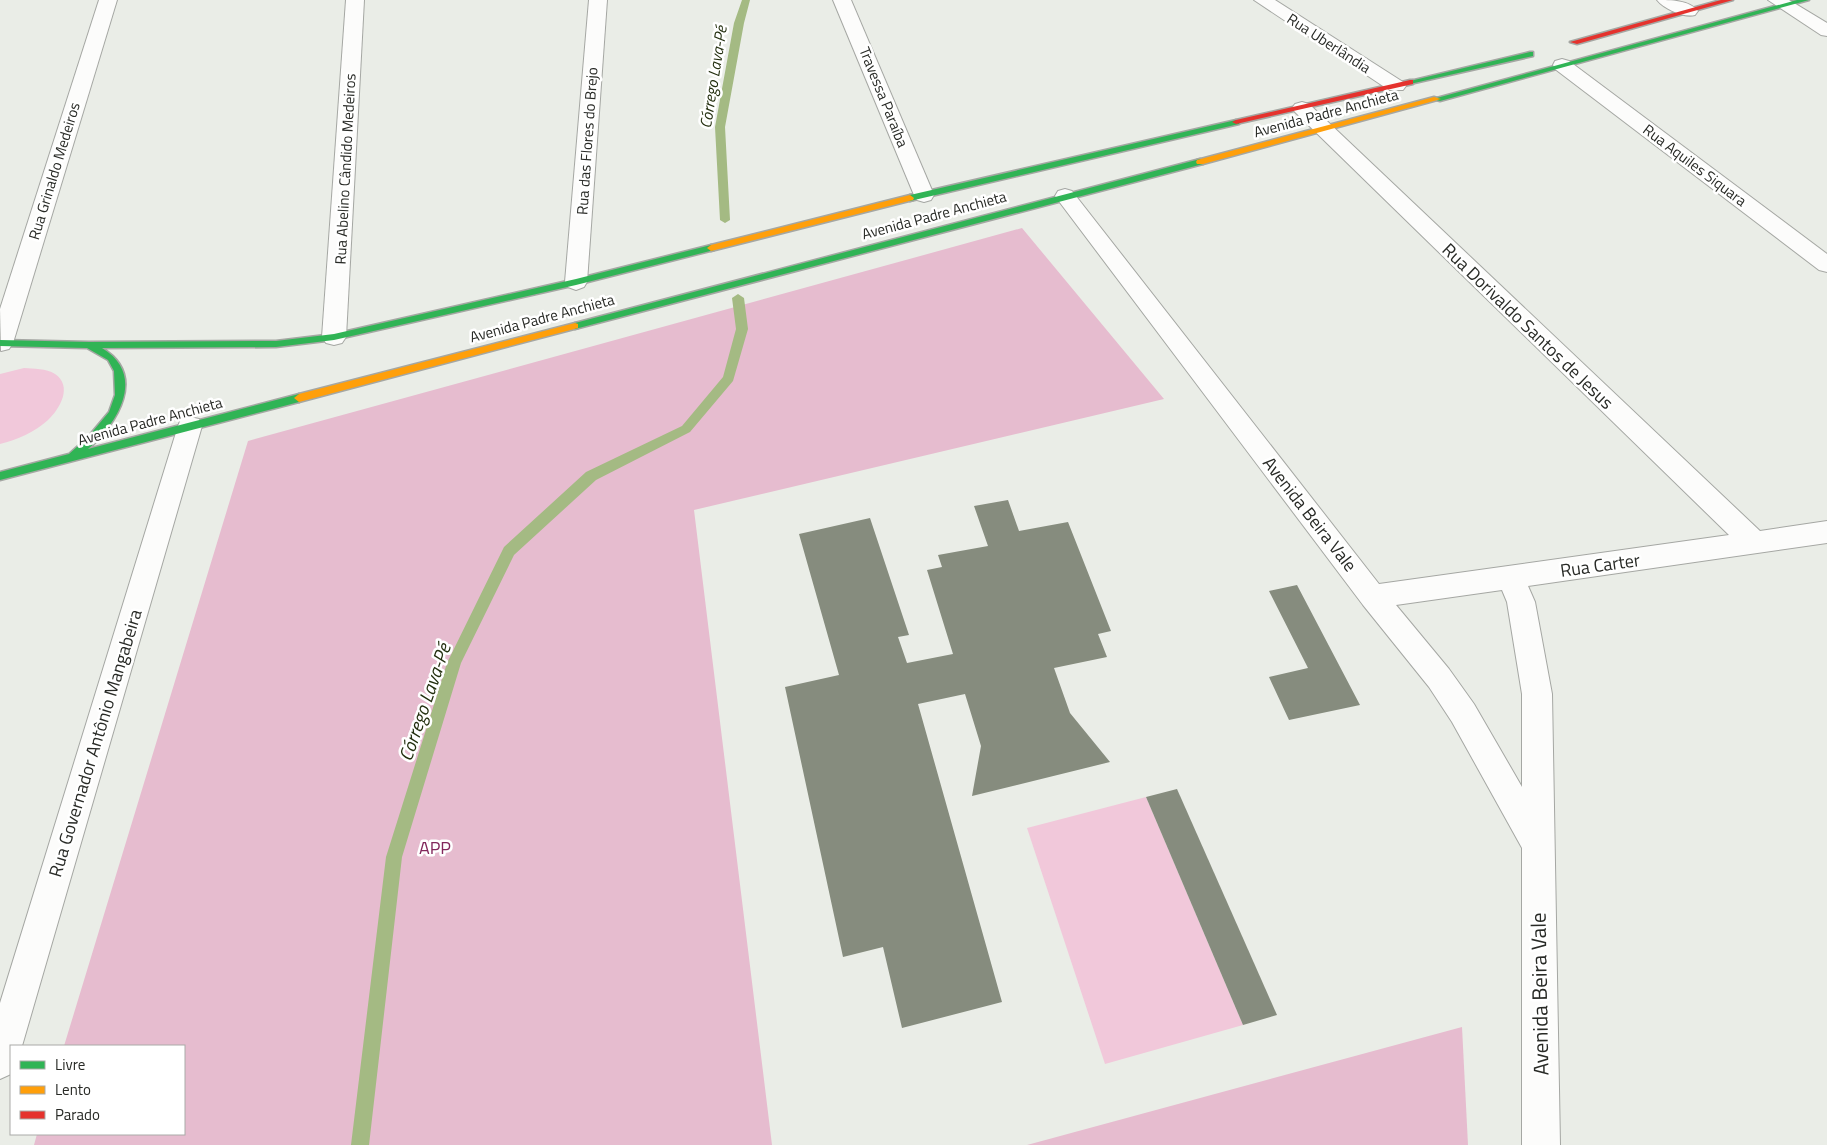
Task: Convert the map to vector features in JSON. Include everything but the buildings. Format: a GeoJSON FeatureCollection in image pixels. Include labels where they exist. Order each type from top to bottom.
{"type":"FeatureCollection","features":[{"type":"Feature","properties":{"kind":"street","name":"Rua Grinaldo Medeiros"},"geometry":{"type":"LineString","coordinates":[[0,343],[108,0]]}},
{"type":"Feature","properties":{"kind":"street","name":"Rua Abelino Cândido Medeiros"},"geometry":{"type":"LineString","coordinates":[[334,337],[355,0]]}},
{"type":"Feature","properties":{"kind":"street","name":"Rua das Flores do Brejo"},"geometry":{"type":"LineString","coordinates":[[576,282],[598,0]]}},
{"type":"Feature","properties":{"kind":"street","name":"Travessa Paraíba"},"geometry":{"type":"LineString","coordinates":[[842,0],[924,195]]}},
{"type":"Feature","properties":{"kind":"street","name":"Rua Uberlândia"},"geometry":{"type":"LineString","coordinates":[[1263,0],[1396,86]]}},
{"type":"Feature","properties":{"kind":"street"},"geometry":{"type":"LineString","coordinates":[[1666,0],[1689,11]]}},
{"type":"Feature","properties":{"kind":"street","name":"Avenida Padre Anchieta"},"geometry":{"type":"LineString","coordinates":[[0,476],[1323,130],[1561,55],[1689,11],[1729,0]]}},
{"type":"Feature","properties":{"kind":"street","name":"Avenida Padre Anchieta"},"geometry":{"type":"LineString","coordinates":[[1561,55],[1781,3],[1805,0]]}},
{"type":"Feature","properties":{"kind":"street"},"geometry":{"type":"LineString","coordinates":[[1781,3],[1827,31]]}},
{"type":"Feature","properties":{"kind":"street","name":"Avenida Padre Anchieta"},"geometry":{"type":"LineString","coordinates":[[0,343],[89,345],[276,344],[334,337],[576,282],[924,195],[1542,51]]}},
{"type":"Feature","properties":{"kind":"street","name":"Rua Aquiles Siquara"},"geometry":{"type":"LineString","coordinates":[[1561,55],[1827,265]]}},
{"type":"Feature","properties":{"kind":"street","name":"Rua Dorivaldo Santos de Jesus"},"geometry":{"type":"LineString","coordinates":[[1302,108],[1755,543]]}},
{"type":"Feature","properties":{"kind":"street","name":"Avenida Beira Vale"},"geometry":{"type":"LineString","coordinates":[[1065,196],[1373,597],[1409,639],[1463,713],[1537,843]]}},
{"type":"Feature","properties":{"kind":"street","name":"Avenida Padre Anchieta"},"geometry":{"type":"LineString","coordinates":[[70,458],[92,440],[114,413],[120,395],[119,371],[111,358],[89,345]]}},
{"type":"Feature","properties":{"kind":"street","name":"Rua Governador Antônio Mangabeira"},"geometry":{"type":"LineString","coordinates":[[0,1061],[190,426]]}},
{"type":"Feature","properties":{"kind":"street","name":"Rua Carter"},"geometry":{"type":"LineString","coordinates":[[1373,597],[1827,532]]}},
{"type":"Feature","properties":{"kind":"street","name":"Avenida Beira Vale"},"geometry":{"type":"LineString","coordinates":[[1511,578],[1520,602],[1537,694],[1541,1145]]}},
{"type":"Feature","properties":{"kind":"shaded area"},"geometry":{"type":"Polygon","coordinates":[[[24,368],[44,370],[55,374],[63,385],[63,397],[57,410],[43,424],[26,435],[0,444],[0,374],[24,368]]]}},
{"type":"Feature","properties":{"kind":"shaded area"},"geometry":{"type":"Polygon","coordinates":[[[1146,797],[1243,1025],[1105,1064],[1027,828],[1146,797]]]}},
{"type":"Feature","properties":{"kind":"green space","name":"APP"},"geometry":{"type":"Polygon","coordinates":[[[1022,228],[1164,399],[694,510],[772,1145],[34,1145],[37,1135],[185,1135],[185,1045],[64,1045],[248,441],[1022,228]]]}},
{"type":"Feature","properties":{"kind":"green space"},"geometry":{"type":"Polygon","coordinates":[[[1462,1027],[1468,1145],[1027,1145],[1462,1027]]]}},
{"type":"Feature","properties":{"kind":"waterway","name":"Córrego Lava-Pé"},"geometry":{"type":"LineString","coordinates":[[725,220],[720,127],[739,23],[746,0]]}},
{"type":"Feature","properties":{"kind":"waterway","name":"Córrego Lava-Pé"},"geometry":{"type":"LineString","coordinates":[[360,1145],[394,857],[454,663],[509,551],[591,476],[686,429],[729,378],[742,329],[738,298]]}},
{"type":"Feature","properties":{"kind":"traffic: fast"},"geometry":{"type":"LineString","coordinates":[[1437,99],[1805,0]]}},
{"type":"Feature","properties":{"kind":"traffic: fast"},"geometry":{"type":"LineString","coordinates":[[1410,82],[1530,54]]}},
{"type":"Feature","properties":{"kind":"traffic: fast"},"geometry":{"type":"LineString","coordinates":[[910,198],[1236,122]]}},
{"type":"Feature","properties":{"kind":"traffic: fast"},"geometry":{"type":"LineString","coordinates":[[575,326],[1200,162]]}},
{"type":"Feature","properties":{"kind":"traffic: fast"},"geometry":{"type":"LineString","coordinates":[[89,345],[276,344],[334,337],[576,282],[711,248]]}},
{"type":"Feature","properties":{"kind":"traffic: fast"},"geometry":{"type":"LineString","coordinates":[[0,343],[89,345],[111,358],[119,371],[120,395],[114,413],[92,440],[73,456]]}},
{"type":"Feature","properties":{"kind":"traffic: fast"},"geometry":{"type":"LineString","coordinates":[[0,476],[299,398]]}},
{"type":"Feature","properties":{"kind":"traffic: slow"},"geometry":{"type":"LineString","coordinates":[[1200,162],[1437,99]]}},
{"type":"Feature","properties":{"kind":"traffic: slow"},"geometry":{"type":"LineString","coordinates":[[711,248],[910,198]]}},
{"type":"Feature","properties":{"kind":"traffic: slow"},"geometry":{"type":"LineString","coordinates":[[299,398],[575,326]]}},
{"type":"Feature","properties":{"kind":"traffic: jam"},"geometry":{"type":"LineString","coordinates":[[1574,42],[1729,0]]}},
{"type":"Feature","properties":{"kind":"traffic: jam"},"geometry":{"type":"LineString","coordinates":[[1236,122],[1410,82]]}}]}
